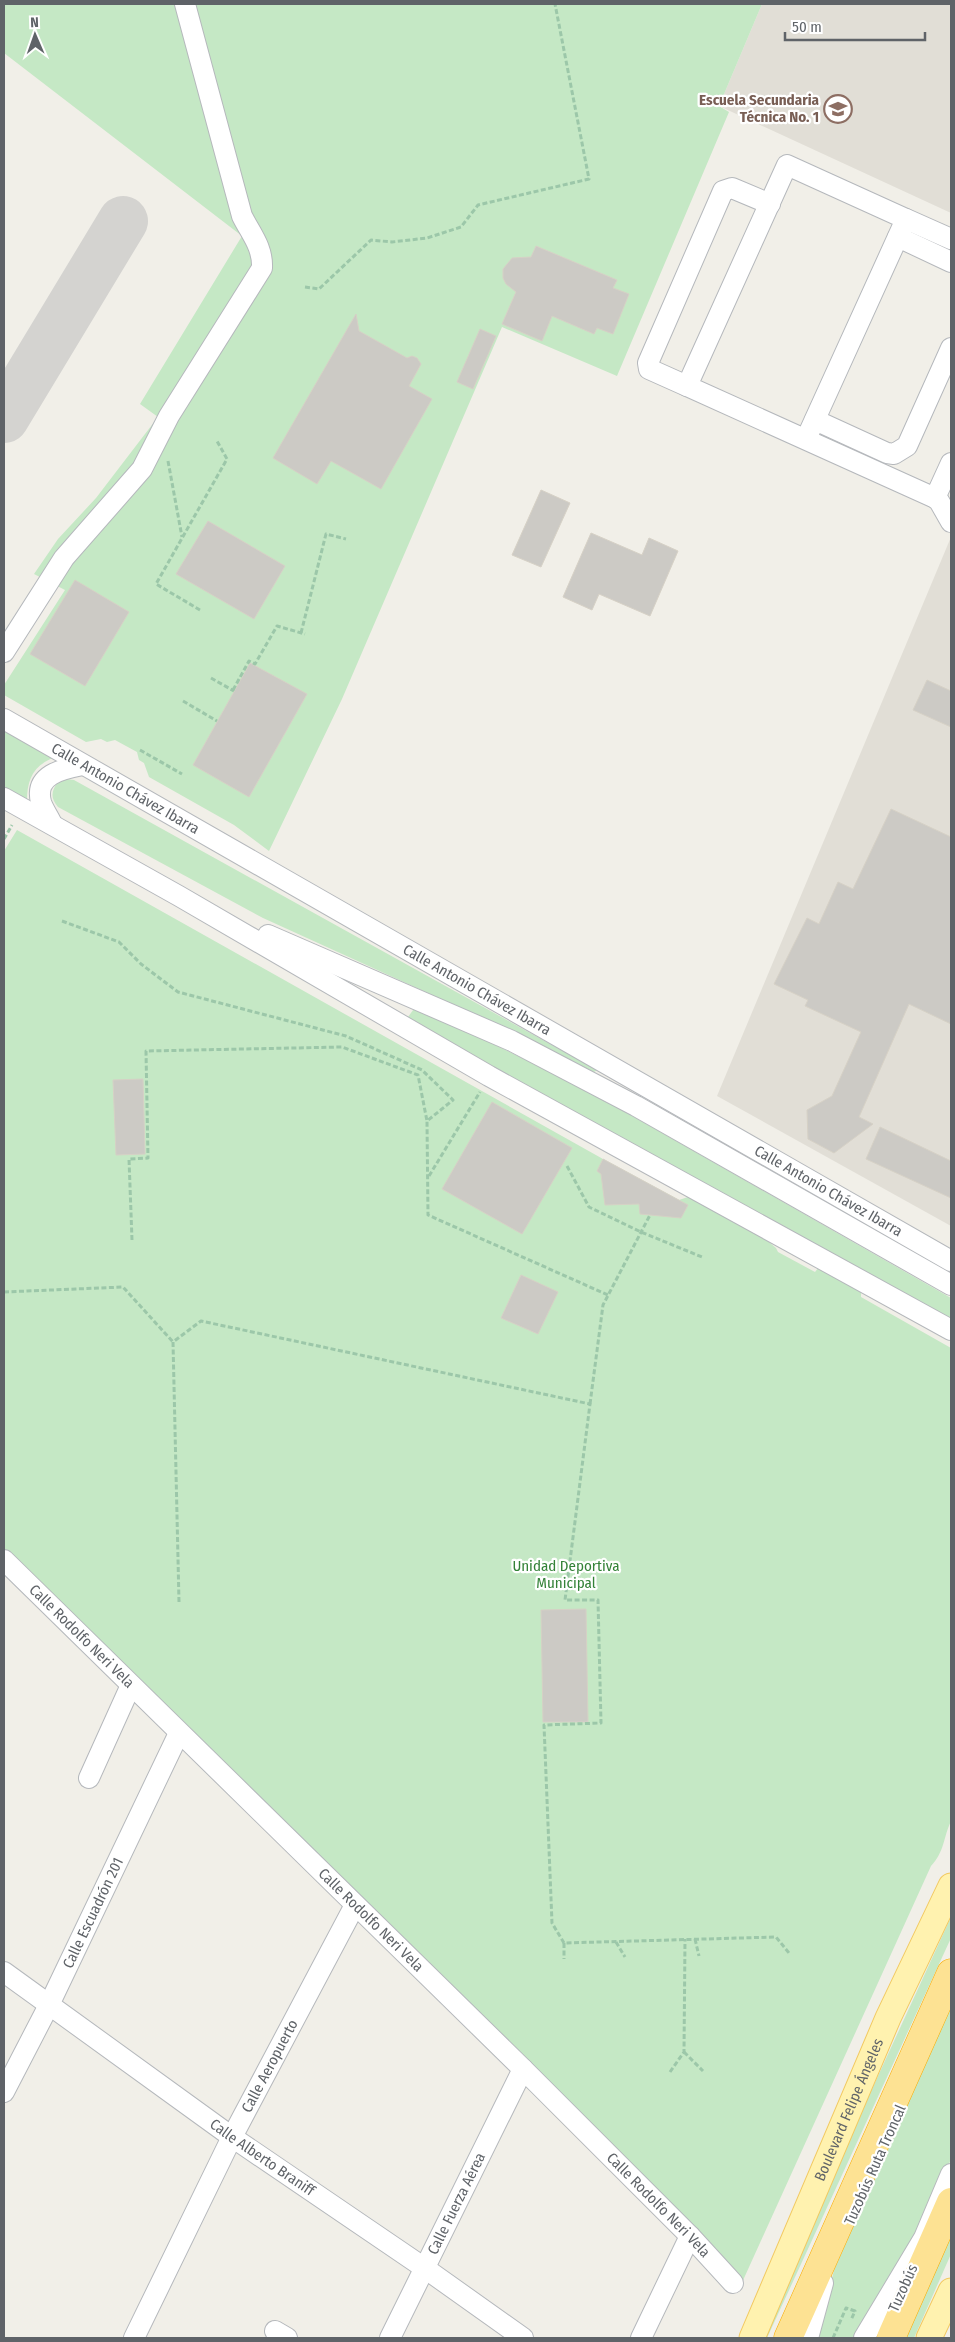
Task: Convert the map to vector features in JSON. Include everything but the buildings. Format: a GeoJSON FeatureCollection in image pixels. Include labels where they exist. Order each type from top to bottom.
{"type":"FeatureCollection","features":[{"type":"Feature","properties":{"kind":"highway"},"geometry":{"type":"LineString","coordinates":[[788,2338],[951,1972]]}},
{"type":"Feature","properties":{"kind":"highway"},"geometry":{"type":"LineString","coordinates":[[891,2338],[951,2202]]}},
{"type":"Feature","properties":{"kind":"main road","name":"Boulevard Felipe Ángeles"},"geometry":{"type":"LineString","coordinates":[[752,2338],[888,2018],[951,1886]]}},
{"type":"Feature","properties":{"kind":"main road"},"geometry":{"type":"LineString","coordinates":[[929,2338],[951,2291]]}},
{"type":"Feature","properties":{"kind":"street"},"geometry":{"type":"LineString","coordinates":[[4,652],[49,579],[92,523],[142,469],[169,416],[262,268],[259,245],[251,235],[242,216],[185,4]]}},
{"type":"Feature","properties":{"kind":"street"},"geometry":{"type":"LineString","coordinates":[[687,386],[787,165],[951,239]]}},
{"type":"Feature","properties":{"kind":"street"},"geometry":{"type":"LineString","coordinates":[[770,204],[732,188],[723,190],[648,363],[649,369],[935,498],[939,501],[951,522]]}},
{"type":"Feature","properties":{"kind":"street"},"geometry":{"type":"LineString","coordinates":[[806,439],[906,219]]}},
{"type":"Feature","properties":{"kind":"street"},"geometry":{"type":"LineString","coordinates":[[898,237],[951,262]]}},
{"type":"Feature","properties":{"kind":"street"},"geometry":{"type":"LineString","coordinates":[[815,420],[887,453],[901,451],[906,446],[951,348]]}},
{"type":"Feature","properties":{"kind":"street"},"geometry":{"type":"LineString","coordinates":[[935,498],[951,462]]}},
{"type":"Feature","properties":{"kind":"street","name":"Calle Antonio Chávez Ibarra"},"geometry":{"type":"LineString","coordinates":[[4,719],[951,1260]]}},
{"type":"Feature","properties":{"kind":"street"},"geometry":{"type":"LineString","coordinates":[[52,824],[41,802],[42,788],[47,777],[58,770],[83,765]]}},
{"type":"Feature","properties":{"kind":"street"},"geometry":{"type":"LineString","coordinates":[[4,798],[179,896],[489,1076],[951,1330]]}},
{"type":"Feature","properties":{"kind":"street"},"geometry":{"type":"LineString","coordinates":[[179,896],[512,1042],[636,1106],[951,1286]]}},
{"type":"Feature","properties":{"kind":"street","name":"Calle Rodolfo Neri Vela"},"geometry":{"type":"LineString","coordinates":[[4,1560],[523,2069],[690,2236],[733,2284]]}},
{"type":"Feature","properties":{"kind":"street"},"geometry":{"type":"LineString","coordinates":[[88,1778],[131,1685]]}},
{"type":"Feature","properties":{"kind":"street","name":"Calle Escuadrón 201"},"geometry":{"type":"LineString","coordinates":[[4,2092],[49,2004],[179,1733]]}},
{"type":"Feature","properties":{"kind":"street","name":"Calle Aeropuerto"},"geometry":{"type":"LineString","coordinates":[[134,2338],[232,2137],[355,1905]]}},
{"type":"Feature","properties":{"kind":"street","name":"Calle Alberto Braniff"},"geometry":{"type":"LineString","coordinates":[[4,1972],[232,2137],[426,2269],[523,2338]]}},
{"type":"Feature","properties":{"kind":"street","name":"Tuzobús Ruta Troncal"},"geometry":{"type":"LineString","coordinates":[[808,2338],[825,2278],[951,1995]]}},
{"type":"Feature","properties":{"kind":"street","name":"Calle Fuerza Aérea"},"geometry":{"type":"LineString","coordinates":[[390,2338],[426,2269],[523,2069]]}},
{"type":"Feature","properties":{"kind":"street"},"geometry":{"type":"LineString","coordinates":[[864,2338],[924,2238],[951,2174]]}},
{"type":"Feature","properties":{"kind":"street"},"geometry":{"type":"LineString","coordinates":[[641,2338],[690,2236]]}},
{"type":"Feature","properties":{"kind":"street","name":"Tuzobús"},"geometry":{"type":"LineString","coordinates":[[880,2338],[924,2238]]}},
{"type":"Feature","properties":{"kind":"street"},"geometry":{"type":"LineString","coordinates":[[795,2338],[825,2278]]}},
{"type":"Feature","properties":{"kind":"path"},"geometry":{"type":"LineString","coordinates":[[305,286],[319,289],[371,240],[392,242],[427,238],[461,227],[478,205],[589,179],[555,4]]}},
{"type":"Feature","properties":{"kind":"path"},"geometry":{"type":"LineString","coordinates":[[200,610],[156,584],[227,458],[217,442]]}},
{"type":"Feature","properties":{"kind":"path"},"geometry":{"type":"LineString","coordinates":[[168,462],[182,538]]}},
{"type":"Feature","properties":{"kind":"path"},"geometry":{"type":"LineString","coordinates":[[211,678],[233,691],[249,661],[255,664],[277,626],[303,633],[326,534],[346,538]]}},
{"type":"Feature","properties":{"kind":"path"},"geometry":{"type":"LineString","coordinates":[[183,701],[217,721]]}},
{"type":"Feature","properties":{"kind":"path"},"geometry":{"type":"LineString","coordinates":[[140,750],[182,774]]}},
{"type":"Feature","properties":{"kind":"path"},"geometry":{"type":"LineString","coordinates":[[62,921],[119,942],[141,964],[178,992],[346,1036],[422,1070],[452,1100],[426,1121]]}},
{"type":"Feature","properties":{"kind":"path"},"geometry":{"type":"LineString","coordinates":[[132,1240],[129,1159],[148,1158],[146,1051],[342,1047],[418,1074],[426,1121],[428,1216],[608,1295]]}},
{"type":"Feature","properties":{"kind":"path"},"geometry":{"type":"LineString","coordinates":[[428,1178],[489,1076]]}},
{"type":"Feature","properties":{"kind":"path"},"geometry":{"type":"LineString","coordinates":[[567,1166],[590,1207],[640,1232],[702,1257]]}},
{"type":"Feature","properties":{"kind":"path"},"geometry":{"type":"LineString","coordinates":[[564,1959],[564,1943],[552,1923],[544,1725],[601,1723],[598,1600],[565,1600],[603,1305],[650,1215]]}},
{"type":"Feature","properties":{"kind":"path"},"geometry":{"type":"LineString","coordinates":[[4,1292],[123,1287],[173,1342],[179,1602]]}},
{"type":"Feature","properties":{"kind":"path"},"geometry":{"type":"LineString","coordinates":[[173,1342],[200,1321],[590,1404]]}},
{"type":"Feature","properties":{"kind":"path"},"geometry":{"type":"LineString","coordinates":[[564,1943],[776,1937],[789,1953]]}},
{"type":"Feature","properties":{"kind":"path"},"geometry":{"type":"LineString","coordinates":[[670,2072],[684,2052],[685,1940]]}},
{"type":"Feature","properties":{"kind":"path"},"geometry":{"type":"LineString","coordinates":[[695,1940],[699,1956]]}},
{"type":"Feature","properties":{"kind":"path"},"geometry":{"type":"LineString","coordinates":[[616,1942],[625,1957]]}},
{"type":"Feature","properties":{"kind":"path"},"geometry":{"type":"LineString","coordinates":[[684,2052],[703,2071]]}},
{"type":"Feature","properties":{"kind":"path"},"geometry":{"type":"LineString","coordinates":[[832,2338],[846,2308],[855,2311],[848,2325]]}},
{"type":"Feature","properties":{"kind":"shaded area","name":"Escuela Secundaria Técnica No. 1"},"geometry":{"type":"Polygon","coordinates":[[[762,4],[951,4],[951,213],[719,106],[762,4]]]}},
{"type":"Feature","properties":{"kind":"shaded area"},"geometry":{"type":"Polygon","coordinates":[[[951,537],[951,1226],[717,1096],[951,537]]]}},
{"type":"Feature","properties":{"kind":"green space"},"geometry":{"type":"Polygon","coordinates":[[[4,4],[762,4],[719,106],[729,112],[617,376],[502,327],[342,699],[269,851],[234,825],[149,777],[144,763],[139,760],[137,752],[115,740],[107,742],[101,739],[86,742],[4,695],[4,685],[65,590],[34,574],[58,539],[96,498],[158,417],[140,404],[242,236],[4,53],[4,4]]]}},
{"type":"Feature","properties":{"kind":"green space"},"geometry":{"type":"Polygon","coordinates":[[[4,731],[53,758],[40,765],[32,775],[28,787],[27,801],[4,788],[4,731]]]}},
{"type":"Feature","properties":{"kind":"green space"},"geometry":{"type":"Polygon","coordinates":[[[66,779],[74,780],[597,1070],[594,1072],[518,1034],[263,918],[58,807],[53,797],[53,791],[59,781],[66,779]]]}},
{"type":"Feature","properties":{"kind":"green space","name":"Unidad Deportiva Municipal"},"geometry":{"type":"Polygon","coordinates":[[[17,830],[679,1200],[691,1196],[750,1226],[776,1248],[778,1252],[815,1272],[819,1267],[855,1279],[861,1292],[861,1297],[951,1348],[951,1821],[939,1855],[931,1866],[740,2287],[4,1558],[4,851],[17,830]]]}},
{"type":"Feature","properties":{"kind":"green space"},"geometry":{"type":"Polygon","coordinates":[[[416,1006],[587,1090],[951,1298],[951,1322],[542,1095],[408,1017],[416,1006]]]}},
{"type":"Feature","properties":{"kind":"green space"},"geometry":{"type":"Polygon","coordinates":[[[951,1917],[951,1938],[767,2338],[761,2338],[833,2174],[951,1917]]]}},
{"type":"Feature","properties":{"kind":"green space"},"geometry":{"type":"Polygon","coordinates":[[[951,2005],[951,2159],[919,2234],[855,2338],[818,2338],[834,2270],[951,2005]]]}},
{"type":"Feature","properties":{"kind":"green space"},"geometry":{"type":"Polygon","coordinates":[[[951,2232],[951,2254],[914,2338],[905,2338],[951,2232]]]}},
{"type":"Feature","properties":{"kind":"taxiway"},"geometry":{"type":"LineString","coordinates":[[4,418],[123,221]]}},
{"type":"Feature","properties":{"kind":"place","name":"Escuela Secundaria Técnica No. 1"},"geometry":{"type":"Point","coordinates":[838,109]}}]}
